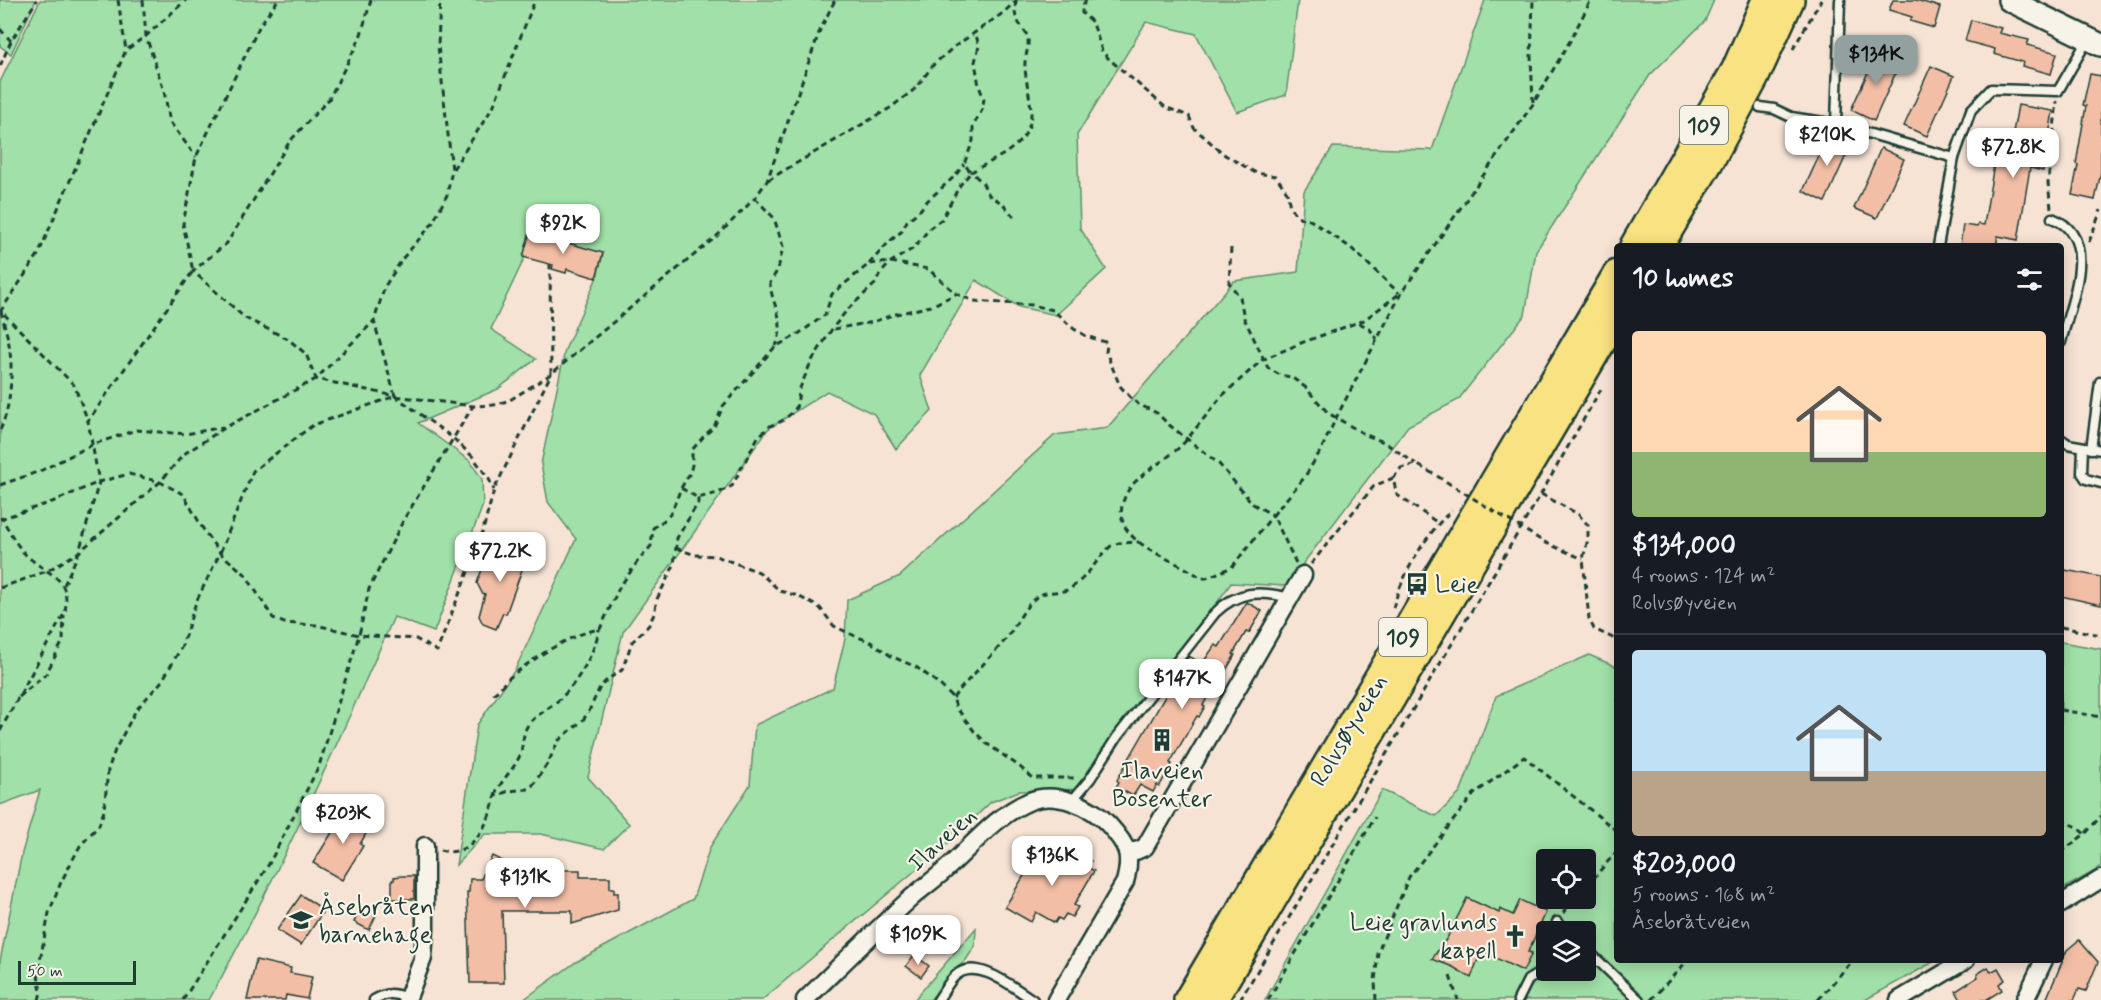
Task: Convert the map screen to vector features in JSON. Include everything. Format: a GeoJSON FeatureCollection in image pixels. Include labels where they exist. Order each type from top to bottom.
{"type":"FeatureCollection","features":[{"type":"Feature","properties":{"kind":"main road","name":"109"},"geometry":{"type":"LineString","coordinates":[[1636,243],[1736,69],[1766,0]]}},
{"type":"Feature","properties":{"kind":"main road","name":"109"},"geometry":{"type":"LineString","coordinates":[[1661,243],[1712,157],[1755,77],[1790,0]]}},
{"type":"Feature","properties":{"kind":"main road","name":"Rolvsøyveien"},"geometry":{"type":"LineString","coordinates":[[1188,1000],[1614,279]]}},
{"type":"Feature","properties":{"kind":"main road","name":"Rolvsøyveien"},"geometry":{"type":"LineString","coordinates":[[1213,1000],[1614,321]]}},
{"type":"Feature","properties":{"kind":"street"},"geometry":{"type":"LineString","coordinates":[[2008,0],[2095,42]]}},
{"type":"Feature","properties":{"kind":"street"},"geometry":{"type":"LineString","coordinates":[[1056,1000],[1125,882],[1129,865],[1128,851],[1136,851],[1145,847],[1302,575]]}},
{"type":"Feature","properties":{"kind":"street","name":"Ilaveien"},"geometry":{"type":"LineString","coordinates":[[805,1000],[903,905],[1006,815],[1031,801],[1041,798],[1060,799],[1090,811],[1108,823],[1128,851]]}},
{"type":"Feature","properties":{"kind":"street"},"geometry":{"type":"LineString","coordinates":[[407,999],[423,958],[431,847]]}},
{"type":"Feature","properties":{"kind":"street"},"geometry":{"type":"LineString","coordinates":[[2064,902],[2101,879]]}},
{"type":"Feature","properties":{"kind":"street"},"geometry":{"type":"LineString","coordinates":[[1899,1000],[1961,963]]}},
{"type":"Feature","properties":{"kind":"street"},"geometry":{"type":"LineString","coordinates":[[2025,1000],[2043,963]]}},
{"type":"Feature","properties":{"kind":"lane"},"geometry":{"type":"LineString","coordinates":[[1836,124],[1840,0]]}},
{"type":"Feature","properties":{"kind":"lane"},"geometry":{"type":"LineString","coordinates":[[1939,243],[1954,158],[1971,110],[1991,88],[2058,91],[2095,42]]}},
{"type":"Feature","properties":{"kind":"lane"},"geometry":{"type":"LineString","coordinates":[[1760,107],[1774,109],[1791,117],[1836,124],[1954,158]]}},
{"type":"Feature","properties":{"kind":"lane"},"geometry":{"type":"LineString","coordinates":[[2052,218],[2065,222],[2073,228],[2084,242],[2086,250],[2080,288],[2064,333]]}},
{"type":"Feature","properties":{"kind":"lane"},"geometry":{"type":"LineString","coordinates":[[2100,382],[2082,473],[2086,479],[2101,483]]}},
{"type":"Feature","properties":{"kind":"lane"},"geometry":{"type":"LineString","coordinates":[[2064,441],[2068,444],[2101,450]]}},
{"type":"Feature","properties":{"kind":"lane"},"geometry":{"type":"LineString","coordinates":[[1071,802],[1090,779],[1117,737],[1226,602],[1247,593],[1289,598]]}},
{"type":"Feature","properties":{"kind":"lane"},"geometry":{"type":"LineString","coordinates":[[1596,959],[1639,1000]]}},
{"type":"Feature","properties":{"kind":"lane"},"geometry":{"type":"LineString","coordinates":[[938,1000],[953,977],[961,971],[970,969],[990,973],[1033,1000]]}},
{"type":"Feature","properties":{"kind":"lane"},"geometry":{"type":"LineString","coordinates":[[1518,1000],[1528,980],[1536,975]]}},
{"type":"Feature","properties":{"kind":"lane"},"geometry":{"type":"LineString","coordinates":[[374,1000],[387,993],[394,993],[407,999]]}},
{"type":"Feature","properties":{"kind":"path"},"geometry":{"type":"LineString","coordinates":[[0,66],[11,41],[37,0]]}},
{"type":"Feature","properties":{"kind":"path"},"geometry":{"type":"LineString","coordinates":[[118,0],[126,50]]}},
{"type":"Feature","properties":{"kind":"path"},"geometry":{"type":"LineString","coordinates":[[143,0],[146,36],[164,91],[170,122],[196,157]]}},
{"type":"Feature","properties":{"kind":"path"},"geometry":{"type":"LineString","coordinates":[[0,430],[5,420],[9,397],[10,352],[0,312],[38,255],[126,50],[146,36],[186,0]]}},
{"type":"Feature","properties":{"kind":"path"},"geometry":{"type":"LineString","coordinates":[[278,0],[260,24],[196,157],[183,225],[193,271],[245,318],[288,339],[306,354],[316,379]]}},
{"type":"Feature","properties":{"kind":"path"},"geometry":{"type":"LineString","coordinates":[[88,421],[193,271],[227,243],[290,141],[328,99],[360,38],[371,0]]}},
{"type":"Feature","properties":{"kind":"path"},"geometry":{"type":"LineString","coordinates":[[0,588],[47,571],[79,552],[160,482],[184,454],[226,427],[316,379],[374,321],[385,286],[403,258],[432,224],[447,195],[452,170],[439,56],[441,0]]}},
{"type":"Feature","properties":{"kind":"path"},"geometry":{"type":"LineString","coordinates":[[452,170],[493,107],[535,0]]}},
{"type":"Feature","properties":{"kind":"path"},"geometry":{"type":"LineString","coordinates":[[316,379],[395,396],[473,406],[494,405],[510,400],[551,374],[717,236],[755,198],[767,181],[820,30],[835,0]]}},
{"type":"Feature","properties":{"kind":"path"},"geometry":{"type":"LineString","coordinates":[[767,181],[890,108],[915,88],[934,64],[1017,0]]}},
{"type":"Feature","properties":{"kind":"path"},"geometry":{"type":"LineString","coordinates":[[681,488],[698,498],[718,493],[732,486],[758,437],[770,426],[782,421],[796,408],[800,388],[811,362],[848,310],[874,284],[891,262],[914,248],[930,228],[942,219],[960,185],[971,172],[1011,150],[1020,141],[1031,121],[1025,62],[1028,40],[1016,18],[1017,0]]}},
{"type":"Feature","properties":{"kind":"path"},"geometry":{"type":"LineString","coordinates":[[1086,0],[1082,13],[1093,23],[1102,51],[1125,75],[1165,107],[1189,116],[1194,128],[1225,155],[1256,173],[1276,176],[1287,192],[1290,207],[1295,214],[1310,220],[1351,248],[1401,293]]}},
{"type":"Feature","properties":{"kind":"path"},"geometry":{"type":"LineString","coordinates":[[1533,0],[1530,57],[1533,104]]}},
{"type":"Feature","properties":{"kind":"path"},"geometry":{"type":"LineString","coordinates":[[1401,293],[1364,320],[1264,359],[1222,396],[1178,449],[1136,482],[1124,499],[1120,515],[1123,525],[1139,542],[1158,555],[1191,570],[1201,578],[1232,567],[1304,478],[1322,450],[1336,418],[1401,293],[1533,104],[1591,0]]}},
{"type":"Feature","properties":{"kind":"path"},"geometry":{"type":"LineString","coordinates":[[0,29],[11,41]]}},
{"type":"Feature","properties":{"kind":"path"},"geometry":{"type":"LineString","coordinates":[[775,347],[825,315],[832,294],[869,264],[903,231],[907,220],[955,176],[964,164],[973,141],[973,126],[982,110],[984,99],[975,62],[979,46],[975,31]]}},
{"type":"Feature","properties":{"kind":"path"},"geometry":{"type":"LineString","coordinates":[[2052,218],[2048,183],[2058,91]]}},
{"type":"Feature","properties":{"kind":"path"},"geometry":{"type":"LineString","coordinates":[[964,164],[982,182],[989,195],[1003,204],[1014,217]]}},
{"type":"Feature","properties":{"kind":"path"},"geometry":{"type":"LineString","coordinates":[[431,847],[454,852],[469,845],[485,824],[500,783],[518,758],[527,726],[543,710],[558,700],[577,680],[619,588],[651,546],[653,528],[670,513],[690,473],[692,450],[695,445],[714,427],[723,406],[775,347],[781,333],[778,309],[770,283],[777,269],[782,243],[774,218],[755,198]]}},
{"type":"Feature","properties":{"kind":"path"},"geometry":{"type":"LineString","coordinates":[[2086,250],[2101,210]]}},
{"type":"Feature","properties":{"kind":"path"},"geometry":{"type":"LineString","coordinates":[[1231,248],[1229,283],[1240,297],[1244,318],[1269,368],[1274,372],[1291,377],[1305,387],[1319,405],[1336,418],[1384,442],[1544,542],[1583,559]]}},
{"type":"Feature","properties":{"kind":"path"},"geometry":{"type":"LineString","coordinates":[[869,264],[891,262],[928,269],[957,294],[974,301],[1032,305],[1053,310],[1066,323],[1080,332],[1105,342],[1106,352],[1120,386],[1138,404],[1157,413],[1219,464],[1253,504],[1273,515],[1302,575],[1374,486],[1393,478],[1401,468],[1416,464]]}},
{"type":"Feature","properties":{"kind":"path"},"geometry":{"type":"LineString","coordinates":[[15,700],[46,674],[63,641],[67,597],[64,585],[25,554],[1,519],[52,502],[99,482],[129,474],[160,482],[183,494],[206,534],[220,553],[245,574],[273,618],[284,623],[316,625],[359,635],[416,639],[437,651],[480,541],[494,490],[551,374],[550,265]]}},
{"type":"Feature","properties":{"kind":"path"},"geometry":{"type":"LineString","coordinates":[[832,330],[932,306],[957,294]]}},
{"type":"Feature","properties":{"kind":"path"},"geometry":{"type":"LineString","coordinates":[[0,312],[74,385],[94,444],[99,482],[79,552],[64,585]]}},
{"type":"Feature","properties":{"kind":"path"},"geometry":{"type":"LineString","coordinates":[[374,321],[395,396],[453,438],[482,467],[494,490]]}},
{"type":"Feature","properties":{"kind":"path"},"geometry":{"type":"LineString","coordinates":[[1357,323],[1369,328],[1377,339]]}},
{"type":"Feature","properties":{"kind":"path"},"geometry":{"type":"LineString","coordinates":[[1240,1000],[1541,494],[1605,380]]}},
{"type":"Feature","properties":{"kind":"path"},"geometry":{"type":"LineString","coordinates":[[39,1000],[41,992],[38,975],[41,955],[50,913],[61,882],[80,846],[99,825],[104,811],[108,770],[116,750],[136,710],[162,681],[177,656],[196,602],[220,553],[253,471],[313,425],[395,396]]}},
{"type":"Feature","properties":{"kind":"path"},"geometry":{"type":"LineString","coordinates":[[183,1000],[269,864],[319,766],[359,635],[369,589],[404,519],[473,406]]}},
{"type":"Feature","properties":{"kind":"path"},"geometry":{"type":"LineString","coordinates":[[0,485],[40,471],[94,444],[136,430],[186,434],[226,427]]}},
{"type":"Feature","properties":{"kind":"path"},"geometry":{"type":"LineString","coordinates":[[1393,478],[1397,495],[1438,523]]}},
{"type":"Feature","properties":{"kind":"path"},"geometry":{"type":"LineString","coordinates":[[1541,494],[1578,514],[1588,525],[1588,539],[1583,559],[1589,619],[1594,629],[1614,639]]}},
{"type":"Feature","properties":{"kind":"path"},"geometry":{"type":"LineString","coordinates":[[495,796],[509,791],[528,789],[533,785],[549,761],[558,741],[589,711],[600,687],[623,669],[632,642],[649,625],[654,614],[657,599],[674,565],[678,536],[698,503],[698,498]]}},
{"type":"Feature","properties":{"kind":"path"},"geometry":{"type":"LineString","coordinates":[[953,698],[1005,640],[1037,596],[1062,591],[1074,585],[1111,546],[1119,543],[1139,542]]}},
{"type":"Feature","properties":{"kind":"path"},"geometry":{"type":"LineString","coordinates":[[676,548],[695,555],[716,556],[759,572],[780,591],[814,604],[834,626],[869,640],[891,656],[916,667],[938,683],[953,698],[956,707],[978,736],[1032,778],[1090,779]]}},
{"type":"Feature","properties":{"kind":"path"},"geometry":{"type":"LineString","coordinates":[[0,731],[65,612]]}},
{"type":"Feature","properties":{"kind":"path"},"geometry":{"type":"LineString","coordinates":[[2064,628],[2101,635]]}},
{"type":"Feature","properties":{"kind":"path"},"geometry":{"type":"LineString","coordinates":[[493,694],[508,678],[535,658],[576,635],[600,629]]}},
{"type":"Feature","properties":{"kind":"path"},"geometry":{"type":"LineString","coordinates":[[2064,711],[2101,717]]}},
{"type":"Feature","properties":{"kind":"path"},"geometry":{"type":"LineString","coordinates":[[1376,1000],[1378,952],[1409,877],[1474,794],[1524,758],[1614,829]]}},
{"type":"Feature","properties":{"kind":"path"},"geometry":{"type":"LineString","coordinates":[[2064,850],[2085,834],[2101,816]]}},
{"type":"Feature","properties":{"kind":"path"},"geometry":{"type":"LineString","coordinates":[[1268,1000],[1375,818]]}},
{"type":"Feature","properties":{"kind":"path"},"geometry":{"type":"LineString","coordinates":[[2064,821],[2085,834]]}},
{"type":"Feature","properties":{"kind":"path"},"geometry":{"type":"LineString","coordinates":[[1596,875],[1614,854]]}},
{"type":"Feature","properties":{"kind":"path"},"geometry":{"type":"LineString","coordinates":[[1651,1000],[1685,963]]}},
{"type":"Feature","properties":{"kind":"path"},"geometry":{"type":"LineString","coordinates":[[1818,1000],[1850,963]]}},
{"type":"Feature","properties":{"kind":"path"},"geometry":{"type":"LineString","coordinates":[[1450,976],[1458,1000]]}},
{"type":"Feature","properties":{"kind":"green space"},"geometry":{"type":"Polygon","coordinates":[[[0,0],[36,0],[11,54],[0,46],[0,0]]]}},
{"type":"Feature","properties":{"kind":"green space"},"geometry":{"type":"Polygon","coordinates":[[[40,0],[1298,0],[1286,95],[1237,112],[1196,34],[1146,22],[1077,135],[1080,228],[1106,269],[1056,315],[1019,307],[976,280],[920,375],[932,411],[896,449],[874,414],[827,391],[768,429],[623,632],[588,777],[629,824],[604,849],[541,834],[485,834],[456,865],[477,725],[515,670],[576,539],[548,502],[541,464],[565,350],[597,277],[603,254],[530,234],[524,259],[491,329],[536,359],[498,389],[418,423],[470,461],[482,479],[483,505],[434,632],[394,617],[283,859],[209,1000],[0,1000],[0,961],[22,853],[40,790],[0,805],[0,82],[40,0]]]}},
{"type":"Feature","properties":{"kind":"green space"},"geometry":{"type":"Polygon","coordinates":[[[1485,0],[1714,0],[1705,21],[1650,75],[1536,251],[1525,315],[1458,400],[1408,426],[1286,586],[1231,583],[1085,789],[1019,791],[991,802],[949,842],[762,1000],[523,1000],[576,962],[693,899],[710,847],[750,785],[755,725],[833,688],[845,639],[847,600],[900,576],[1055,435],[1107,428],[1234,281],[1298,272],[1304,191],[1333,147],[1432,150],[1485,0]]]}},
{"type":"Feature","properties":{"kind":"green space"},"geometry":{"type":"Polygon","coordinates":[[[2064,643],[2101,649],[2101,866],[2064,888],[2064,643]]]}},
{"type":"Feature","properties":{"kind":"green space"},"geometry":{"type":"Polygon","coordinates":[[[1589,655],[1614,666],[1614,963],[1932,963],[1865,1000],[1265,1000],[1382,790],[1436,816],[1460,793],[1496,696],[1589,655]]]}},
{"type":"Feature","properties":{"kind":"green space"},"geometry":{"type":"Polygon","coordinates":[[[976,928],[975,946],[966,960],[930,1000],[914,1000],[976,928]]]}},
{"type":"Feature","properties":{"kind":"building"},"geometry":{"type":"Polygon","coordinates":[[[1893,0],[1916,0],[1940,7],[1934,28],[1910,21],[1912,17],[1889,10],[1893,0]]]}},
{"type":"Feature","properties":{"kind":"building"},"geometry":{"type":"Polygon","coordinates":[[[1971,20],[2001,28],[1999,33],[2029,40],[2027,45],[2057,53],[2051,74],[2022,66],[2023,62],[1994,54],[1995,49],[1965,41],[1971,20]]]}},
{"type":"Feature","properties":{"kind":"building"},"geometry":{"type":"Polygon","coordinates":[[[1878,50],[1901,61],[1874,121],[1851,110],[1878,50]]]}},
{"type":"Feature","properties":{"kind":"building"},"geometry":{"type":"Polygon","coordinates":[[[1931,66],[1954,76],[1927,136],[1904,126],[1931,66]]]}},
{"type":"Feature","properties":{"kind":"building"},"geometry":{"type":"Polygon","coordinates":[[[2090,74],[2101,76],[2101,172],[2095,200],[2072,195],[2086,106],[2083,105],[2090,74]]]}},
{"type":"Feature","properties":{"kind":"building"},"geometry":{"type":"Polygon","coordinates":[[[2018,105],[2053,111],[2043,171],[2030,168],[2018,240],[1998,236],[1997,243],[1960,243],[1963,225],[1977,227],[1978,224],[1984,225],[1995,158],[2008,160],[2018,105]]]}},
{"type":"Feature","properties":{"kind":"building"},"geometry":{"type":"Polygon","coordinates":[[[1830,132],[1852,142],[1825,202],[1803,191],[1830,132]]]}},
{"type":"Feature","properties":{"kind":"building"},"geometry":{"type":"Polygon","coordinates":[[[1881,148],[1904,159],[1877,218],[1854,208],[1881,148]]]}},
{"type":"Feature","properties":{"kind":"building"},"geometry":{"type":"Polygon","coordinates":[[[530,232],[603,253],[596,278],[567,269],[566,273],[552,269],[553,265],[523,257],[530,232]]]}},
{"type":"Feature","properties":{"kind":"building"},"geometry":{"type":"Polygon","coordinates":[[[502,544],[528,553],[506,614],[503,613],[496,629],[483,624],[479,616],[485,594],[482,593],[477,583],[488,553],[500,548],[502,544]]]}},
{"type":"Feature","properties":{"kind":"building"},"geometry":{"type":"Polygon","coordinates":[[[2065,570],[2101,577],[2101,605],[2064,597],[2065,570]]]}},
{"type":"Feature","properties":{"kind":"building","name":"Ilaveien Bosenter"},"geometry":{"type":"Polygon","coordinates":[[[1247,602],[1262,611],[1249,633],[1246,632],[1218,684],[1216,683],[1203,705],[1205,706],[1170,763],[1172,764],[1159,787],[1157,785],[1153,792],[1140,785],[1133,796],[1116,787],[1119,782],[1117,780],[1127,762],[1189,656],[1202,664],[1215,645],[1219,647],[1247,602]]]}},
{"type":"Feature","properties":{"kind":"building"},"geometry":{"type":"Polygon","coordinates":[[[346,810],[360,816],[371,825],[360,844],[363,846],[342,880],[313,863],[346,810]]]}},
{"type":"Feature","properties":{"kind":"building"},"geometry":{"type":"Polygon","coordinates":[[[1066,847],[1091,861],[1088,867],[1094,871],[1074,905],[1078,907],[1072,917],[1066,914],[1062,920],[1058,918],[1055,923],[1036,912],[1031,922],[1005,907],[1028,869],[1033,872],[1042,856],[1050,861],[1056,849],[1063,853],[1066,847]]]}},
{"type":"Feature","properties":{"kind":"building"},"geometry":{"type":"Polygon","coordinates":[[[492,856],[519,869],[518,877],[555,877],[555,870],[580,870],[580,877],[610,877],[610,888],[614,888],[614,893],[618,893],[618,910],[572,924],[572,911],[502,911],[504,983],[470,983],[467,892],[469,892],[470,879],[481,879],[492,856]]]}},
{"type":"Feature","properties":{"kind":"building"},"geometry":{"type":"Polygon","coordinates":[[[414,876],[414,899],[392,899],[392,880],[394,877],[414,876]]]}},
{"type":"Feature","properties":{"kind":"building"},"geometry":{"type":"Polygon","coordinates":[[[301,895],[324,910],[301,945],[277,930],[301,895]]]}},
{"type":"Feature","properties":{"kind":"building","name":"Leie gravlunds kapell"},"geometry":{"type":"Polygon","coordinates":[[[1467,898],[1499,913],[1500,909],[1513,915],[1520,900],[1546,912],[1542,921],[1536,921],[1536,934],[1528,952],[1532,953],[1523,971],[1481,951],[1471,978],[1453,967],[1432,959],[1447,938],[1467,898]]]}},
{"type":"Feature","properties":{"kind":"building"},"geometry":{"type":"Polygon","coordinates":[[[362,906],[377,913],[369,930],[354,922],[362,906]]]}},
{"type":"Feature","properties":{"kind":"building"},"geometry":{"type":"Polygon","coordinates":[[[2079,940],[2098,962],[2086,991],[2079,989],[2074,1000],[2046,1000],[2062,963],[2064,963],[2067,950],[2079,940]]]}},
{"type":"Feature","properties":{"kind":"building"},"geometry":{"type":"Polygon","coordinates":[[[914,955],[929,966],[921,977],[906,966],[914,955]]]}},
{"type":"Feature","properties":{"kind":"building"},"geometry":{"type":"Polygon","coordinates":[[[256,960],[291,968],[290,973],[312,977],[307,999],[286,995],[285,1000],[247,1000],[256,960]]]}},
{"type":"Feature","properties":{"kind":"building"},"geometry":{"type":"Polygon","coordinates":[[[1988,967],[1991,972],[1998,968],[2005,980],[1999,984],[2002,990],[1986,1000],[1961,1000],[1956,991],[1978,977],[1977,974],[1988,967]]]}},
{"type":"Feature","properties":{"kind":"place","name":"Leie"},"geometry":{"type":"Point","coordinates":[1417,584]}},
{"type":"Feature","properties":{"kind":"place","name":"Ilaveien Bosenter"},"geometry":{"type":"Point","coordinates":[1162,740]}},
{"type":"Feature","properties":{"kind":"place","name":"Åsebråten barnehage"},"geometry":{"type":"Point","coordinates":[301,920]}},
{"type":"Feature","properties":{"kind":"place","name":"Leie gravlunds kapell"},"geometry":{"type":"Point","coordinates":[1515,936]}}]}
